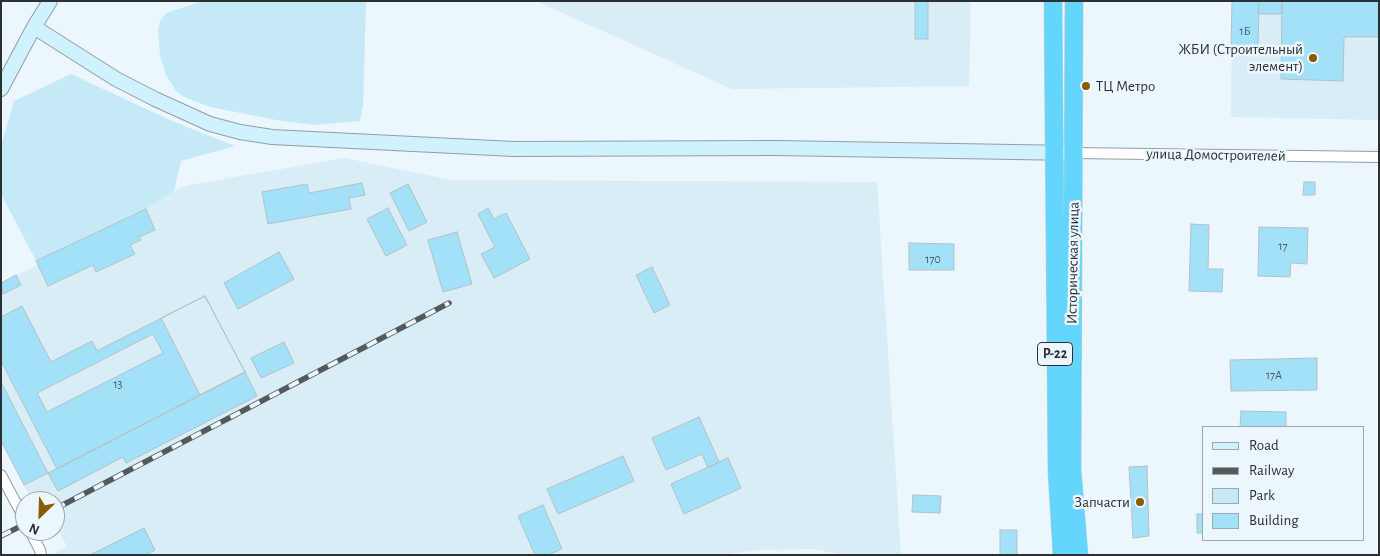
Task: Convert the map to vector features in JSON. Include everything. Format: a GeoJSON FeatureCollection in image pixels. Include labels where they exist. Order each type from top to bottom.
{"type":"FeatureCollection","features":[{"type":"Feature","properties":{"kind":"highway","name":"Историческая улица"},"geometry":{"type":"LineString","coordinates":[[1053,1],[1057,472],[1062,555]]}},
{"type":"Feature","properties":{"kind":"highway","name":"Историческая улица"},"geometry":{"type":"LineString","coordinates":[[1074,1],[1072,469],[1078,555]]}},
{"type":"Feature","properties":{"kind":"main road"},"geometry":{"type":"LineString","coordinates":[[1,89],[50,1]]}},
{"type":"Feature","properties":{"kind":"main road","name":"улица Домостроителей"},"geometry":{"type":"LineString","coordinates":[[34,27],[116,79],[155,99],[210,124],[240,132],[272,137],[514,149],[776,148],[1074,153]]}},
{"type":"Feature","properties":{"kind":"street","name":"улица Домостроителей"},"geometry":{"type":"LineString","coordinates":[[1074,153],[1379,157]]}},
{"type":"Feature","properties":{"kind":"street"},"geometry":{"type":"LineString","coordinates":[[1,475],[15,501]]}},
{"type":"Feature","properties":{"kind":"street"},"geometry":{"type":"LineString","coordinates":[[35,541],[40,550],[40,555]]}},
{"type":"Feature","properties":{"kind":"shaded area"},"geometry":{"type":"Polygon","coordinates":[[[536,1],[971,1],[969,86],[732,89],[536,1]]]}},
{"type":"Feature","properties":{"kind":"shaded area"},"geometry":{"type":"Polygon","coordinates":[[[1232,1],[1379,1],[1379,120],[1231,117],[1232,1]]]}},
{"type":"Feature","properties":{"kind":"shaded area"},"geometry":{"type":"Polygon","coordinates":[[[345,158],[451,180],[877,182],[901,555],[843,555],[815,549],[759,550],[721,555],[57,555],[56,552],[67,546],[64,541],[65,491],[27,491],[1,441],[1,283],[38,265],[36,261],[146,209],[174,191],[189,185],[345,158]]]}},
{"type":"Feature","properties":{"kind":"green space"},"geometry":{"type":"Polygon","coordinates":[[[203,1],[366,1],[363,106],[360,121],[314,125],[276,120],[210,107],[184,97],[176,91],[166,75],[160,56],[158,29],[160,21],[166,13],[203,1]]]}},
{"type":"Feature","properties":{"kind":"green space"},"geometry":{"type":"Polygon","coordinates":[[[71,74],[172,121],[235,146],[181,161],[174,191],[146,209],[36,261],[1,194],[1,146],[14,101],[71,74]]]}},
{"type":"Feature","properties":{"kind":"building"},"geometry":{"type":"Polygon","coordinates":[[[915,1],[928,1],[928,39],[915,39],[915,1]]]}},
{"type":"Feature","properties":{"kind":"building"},"geometry":{"type":"Polygon","coordinates":[[[1232,1],[1259,1],[1258,48],[1231,48],[1232,1]]]}},
{"type":"Feature","properties":{"kind":"building"},"geometry":{"type":"Polygon","coordinates":[[[1259,1],[1282,1],[1282,14],[1258,14],[1259,1]]]}},
{"type":"Feature","properties":{"kind":"building","name":"ЖБИ (Строительный элемент)"},"geometry":{"type":"Polygon","coordinates":[[[1282,1],[1379,1],[1379,37],[1344,37],[1343,81],[1281,79],[1282,1]]]}},
{"type":"Feature","properties":{"kind":"building"},"geometry":{"type":"Polygon","coordinates":[[[1304,182],[1315,182],[1315,195],[1303,195],[1304,182]]]}},
{"type":"Feature","properties":{"kind":"building"},"geometry":{"type":"Polygon","coordinates":[[[362,183],[365,195],[349,198],[351,209],[268,224],[262,192],[307,184],[309,193],[362,183]]]}},
{"type":"Feature","properties":{"kind":"building"},"geometry":{"type":"Polygon","coordinates":[[[408,184],[427,222],[409,231],[390,193],[408,184]]]}},
{"type":"Feature","properties":{"kind":"building"},"geometry":{"type":"Polygon","coordinates":[[[388,208],[407,245],[386,256],[367,219],[388,208]]]}},
{"type":"Feature","properties":{"kind":"building"},"geometry":{"type":"Polygon","coordinates":[[[488,208],[494,219],[506,213],[530,259],[494,278],[481,254],[495,247],[478,214],[488,208]]]}},
{"type":"Feature","properties":{"kind":"building"},"geometry":{"type":"Polygon","coordinates":[[[146,209],[155,230],[139,237],[141,240],[130,245],[135,254],[96,272],[93,265],[48,286],[36,261],[146,209]]]}},
{"type":"Feature","properties":{"kind":"building"},"geometry":{"type":"Polygon","coordinates":[[[1191,224],[1209,225],[1208,269],[1223,269],[1222,292],[1189,291],[1191,224]]]}},
{"type":"Feature","properties":{"kind":"building"},"geometry":{"type":"Polygon","coordinates":[[[1259,227],[1308,228],[1307,264],[1291,263],[1290,277],[1258,276],[1259,227]]]}},
{"type":"Feature","properties":{"kind":"building"},"geometry":{"type":"Polygon","coordinates":[[[457,232],[472,284],[443,292],[428,240],[457,232]]]}},
{"type":"Feature","properties":{"kind":"building"},"geometry":{"type":"Polygon","coordinates":[[[909,243],[954,244],[954,270],[909,270],[909,243]]]}},
{"type":"Feature","properties":{"kind":"building"},"geometry":{"type":"Polygon","coordinates":[[[279,252],[294,279],[238,309],[224,283],[279,252]]]}},
{"type":"Feature","properties":{"kind":"building"},"geometry":{"type":"Polygon","coordinates":[[[652,267],[670,305],[654,313],[636,275],[652,267]]]}},
{"type":"Feature","properties":{"kind":"building"},"geometry":{"type":"Polygon","coordinates":[[[16,275],[21,285],[3,294],[1,283],[16,275]]]}},
{"type":"Feature","properties":{"kind":"building"},"geometry":{"type":"Polygon","coordinates":[[[205,296],[245,372],[57,469],[1,361],[1,317],[22,306],[51,362],[92,341],[97,351],[205,296]]]}},
{"type":"Feature","properties":{"kind":"building"},"geometry":{"type":"Polygon","coordinates":[[[205,296],[245,372],[200,395],[161,318],[205,296]]]}},
{"type":"Feature","properties":{"kind":"building"},"geometry":{"type":"Polygon","coordinates":[[[153,334],[163,353],[47,412],[37,393],[153,334]]]}},
{"type":"Feature","properties":{"kind":"building"},"geometry":{"type":"Polygon","coordinates":[[[284,342],[294,363],[261,378],[251,358],[284,342]]]}},
{"type":"Feature","properties":{"kind":"building"},"geometry":{"type":"Polygon","coordinates":[[[1317,358],[1317,390],[1231,391],[1230,360],[1317,358]]]}},
{"type":"Feature","properties":{"kind":"building"},"geometry":{"type":"Polygon","coordinates":[[[245,372],[257,396],[126,463],[123,457],[58,491],[48,473],[245,372]]]}},
{"type":"Feature","properties":{"kind":"building"},"geometry":{"type":"Polygon","coordinates":[[[1,382],[48,473],[24,485],[1,441],[1,382]]]}},
{"type":"Feature","properties":{"kind":"building"},"geometry":{"type":"Polygon","coordinates":[[[1241,411],[1286,412],[1286,426],[1240,426],[1241,411]]]}},
{"type":"Feature","properties":{"kind":"building"},"geometry":{"type":"Polygon","coordinates":[[[699,417],[719,462],[708,468],[702,454],[666,470],[652,438],[699,417]]]}},
{"type":"Feature","properties":{"kind":"building"},"geometry":{"type":"Polygon","coordinates":[[[623,456],[634,481],[558,514],[547,489],[623,456]]]}},
{"type":"Feature","properties":{"kind":"building"},"geometry":{"type":"Polygon","coordinates":[[[728,458],[741,488],[684,514],[671,484],[728,458]]]}},
{"type":"Feature","properties":{"kind":"building","name":"Запчасти"},"geometry":{"type":"Polygon","coordinates":[[[1147,466],[1149,536],[1133,538],[1129,467],[1147,466]]]}},
{"type":"Feature","properties":{"kind":"building"},"geometry":{"type":"Polygon","coordinates":[[[913,495],[941,496],[940,513],[912,512],[913,495]]]}},
{"type":"Feature","properties":{"kind":"building"},"geometry":{"type":"Polygon","coordinates":[[[543,505],[562,549],[548,555],[535,555],[518,516],[543,505]]]}},
{"type":"Feature","properties":{"kind":"building"},"geometry":{"type":"Polygon","coordinates":[[[1197,514],[1202,514],[1202,533],[1197,533],[1197,514]]]}},
{"type":"Feature","properties":{"kind":"building"},"geometry":{"type":"Polygon","coordinates":[[[144,528],[155,550],[146,555],[90,555],[144,528]]]}},
{"type":"Feature","properties":{"kind":"building"},"geometry":{"type":"Polygon","coordinates":[[[1000,530],[1017,530],[1017,555],[1000,555],[1000,530]]]}},
{"type":"Feature","properties":{"kind":"railway"},"geometry":{"type":"LineString","coordinates":[[65,504],[449,303]]}},
{"type":"Feature","properties":{"kind":"railway"},"geometry":{"type":"LineString","coordinates":[[1,536],[15,529]]}},
{"type":"Feature","properties":{"kind":"place","name":"ЖБИ (Строительный элемент)"},"geometry":{"type":"Point","coordinates":[1313,58]}},
{"type":"Feature","properties":{"kind":"place","name":"ТЦ Метро"},"geometry":{"type":"Point","coordinates":[1086,86]}},
{"type":"Feature","properties":{"kind":"place","name":"Запчасти"},"geometry":{"type":"Point","coordinates":[1140,502]}}]}
